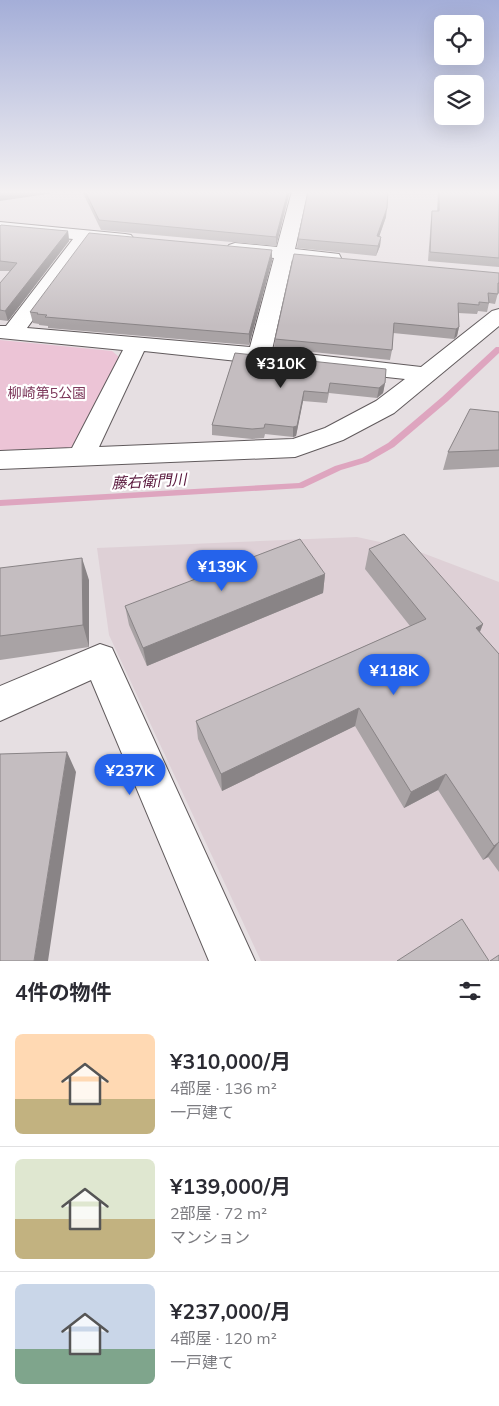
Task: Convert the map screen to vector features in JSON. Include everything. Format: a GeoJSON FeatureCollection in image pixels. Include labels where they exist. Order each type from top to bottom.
{"type":"FeatureCollection","features":[{"type":"Feature","properties":{"kind":"street"},"geometry":{"type":"LineString","coordinates":[[6,332],[84,236]]}},
{"type":"Feature","properties":{"kind":"street"},"geometry":{"type":"LineString","coordinates":[[94,236],[141,240]]}},
{"type":"Feature","properties":{"kind":"street"},"geometry":{"type":"LineString","coordinates":[[259,355],[289,236]]}},
{"type":"Feature","properties":{"kind":"street"},"geometry":{"type":"LineString","coordinates":[[217,247],[353,260]]}},
{"type":"Feature","properties":{"kind":"street"},"geometry":{"type":"LineString","coordinates":[[0,460],[295,448],[334,434],[385,407],[499,315]]}},
{"type":"Feature","properties":{"kind":"street"},"geometry":{"type":"LineString","coordinates":[[6,332],[259,355],[425,374]]}},
{"type":"Feature","properties":{"kind":"street"},"geometry":{"type":"LineString","coordinates":[[83,457],[88,439],[137,344]]}},
{"type":"Feature","properties":{"kind":"street"},"geometry":{"type":"LineString","coordinates":[[0,704],[100,659],[232,961]]}},
{"type":"Feature","properties":{"kind":"shaded area"},"geometry":{"type":"Polygon","coordinates":[[[357,537],[412,549],[499,582],[499,961],[261,961],[109,635],[97,548],[357,537]]]}},
{"type":"Feature","properties":{"kind":"green space","name":"柳崎第5公園"},"geometry":{"type":"Polygon","coordinates":[[[0,340],[112,351],[119,357],[73,447],[60,454],[0,456],[0,340]]]}},
{"type":"Feature","properties":{"kind":"building"},"geometry":{"type":"Polygon","coordinates":[[[0,236],[64,236],[5,311],[0,310],[0,283],[17,263],[0,261],[0,236]]]}},
{"type":"Feature","properties":{"kind":"building"},"geometry":{"type":"Polygon","coordinates":[[[87,236],[120,236],[272,250],[249,334],[45,317],[47,315],[30,312],[87,236]]]}},
{"type":"Feature","properties":{"kind":"building"},"geometry":{"type":"Polygon","coordinates":[[[299,236],[381,237],[378,246],[298,239],[299,236]]]}},
{"type":"Feature","properties":{"kind":"building"},"geometry":{"type":"Polygon","coordinates":[[[431,236],[499,236],[499,258],[430,252],[431,236]]]}},
{"type":"Feature","properties":{"kind":"building"},"geometry":{"type":"Polygon","coordinates":[[[294,254],[499,273],[498,294],[488,293],[489,303],[479,302],[479,305],[458,303],[459,327],[456,329],[394,323],[392,350],[275,339],[294,254]]]}},
{"type":"Feature","properties":{"kind":"building"},"geometry":{"type":"Polygon","coordinates":[[[235,353],[386,369],[385,383],[379,388],[330,383],[328,393],[304,391],[297,426],[293,427],[265,424],[264,428],[252,429],[212,425],[235,353]]]}},
{"type":"Feature","properties":{"kind":"building"},"geometry":{"type":"Polygon","coordinates":[[[470,409],[499,412],[499,450],[448,452],[470,409]]]}},
{"type":"Feature","properties":{"kind":"building"},"geometry":{"type":"Polygon","coordinates":[[[404,534],[483,624],[476,628],[499,654],[499,842],[494,846],[446,774],[411,792],[359,708],[221,774],[196,721],[426,619],[369,549],[404,534]]]}},
{"type":"Feature","properties":{"kind":"building"},"geometry":{"type":"Polygon","coordinates":[[[300,539],[325,574],[143,648],[125,606],[300,539]]]}},
{"type":"Feature","properties":{"kind":"building"},"geometry":{"type":"Polygon","coordinates":[[[82,558],[83,625],[0,636],[0,568],[82,558]]]}},
{"type":"Feature","properties":{"kind":"building"},"geometry":{"type":"Polygon","coordinates":[[[67,752],[34,961],[0,961],[0,754],[67,752]]]}},
{"type":"Feature","properties":{"kind":"building"},"geometry":{"type":"Polygon","coordinates":[[[462,919],[489,961],[397,961],[462,919]]]}},
{"type":"Feature","properties":{"kind":"building"},"geometry":{"type":"Polygon","coordinates":[[[499,955],[499,961],[490,961],[499,955]]]}},
{"type":"Feature","properties":{"kind":"waterway","name":"藤右衛門川"},"geometry":{"type":"LineString","coordinates":[[0,503],[300,486],[338,468],[365,460],[391,445],[499,349]]}}]}
